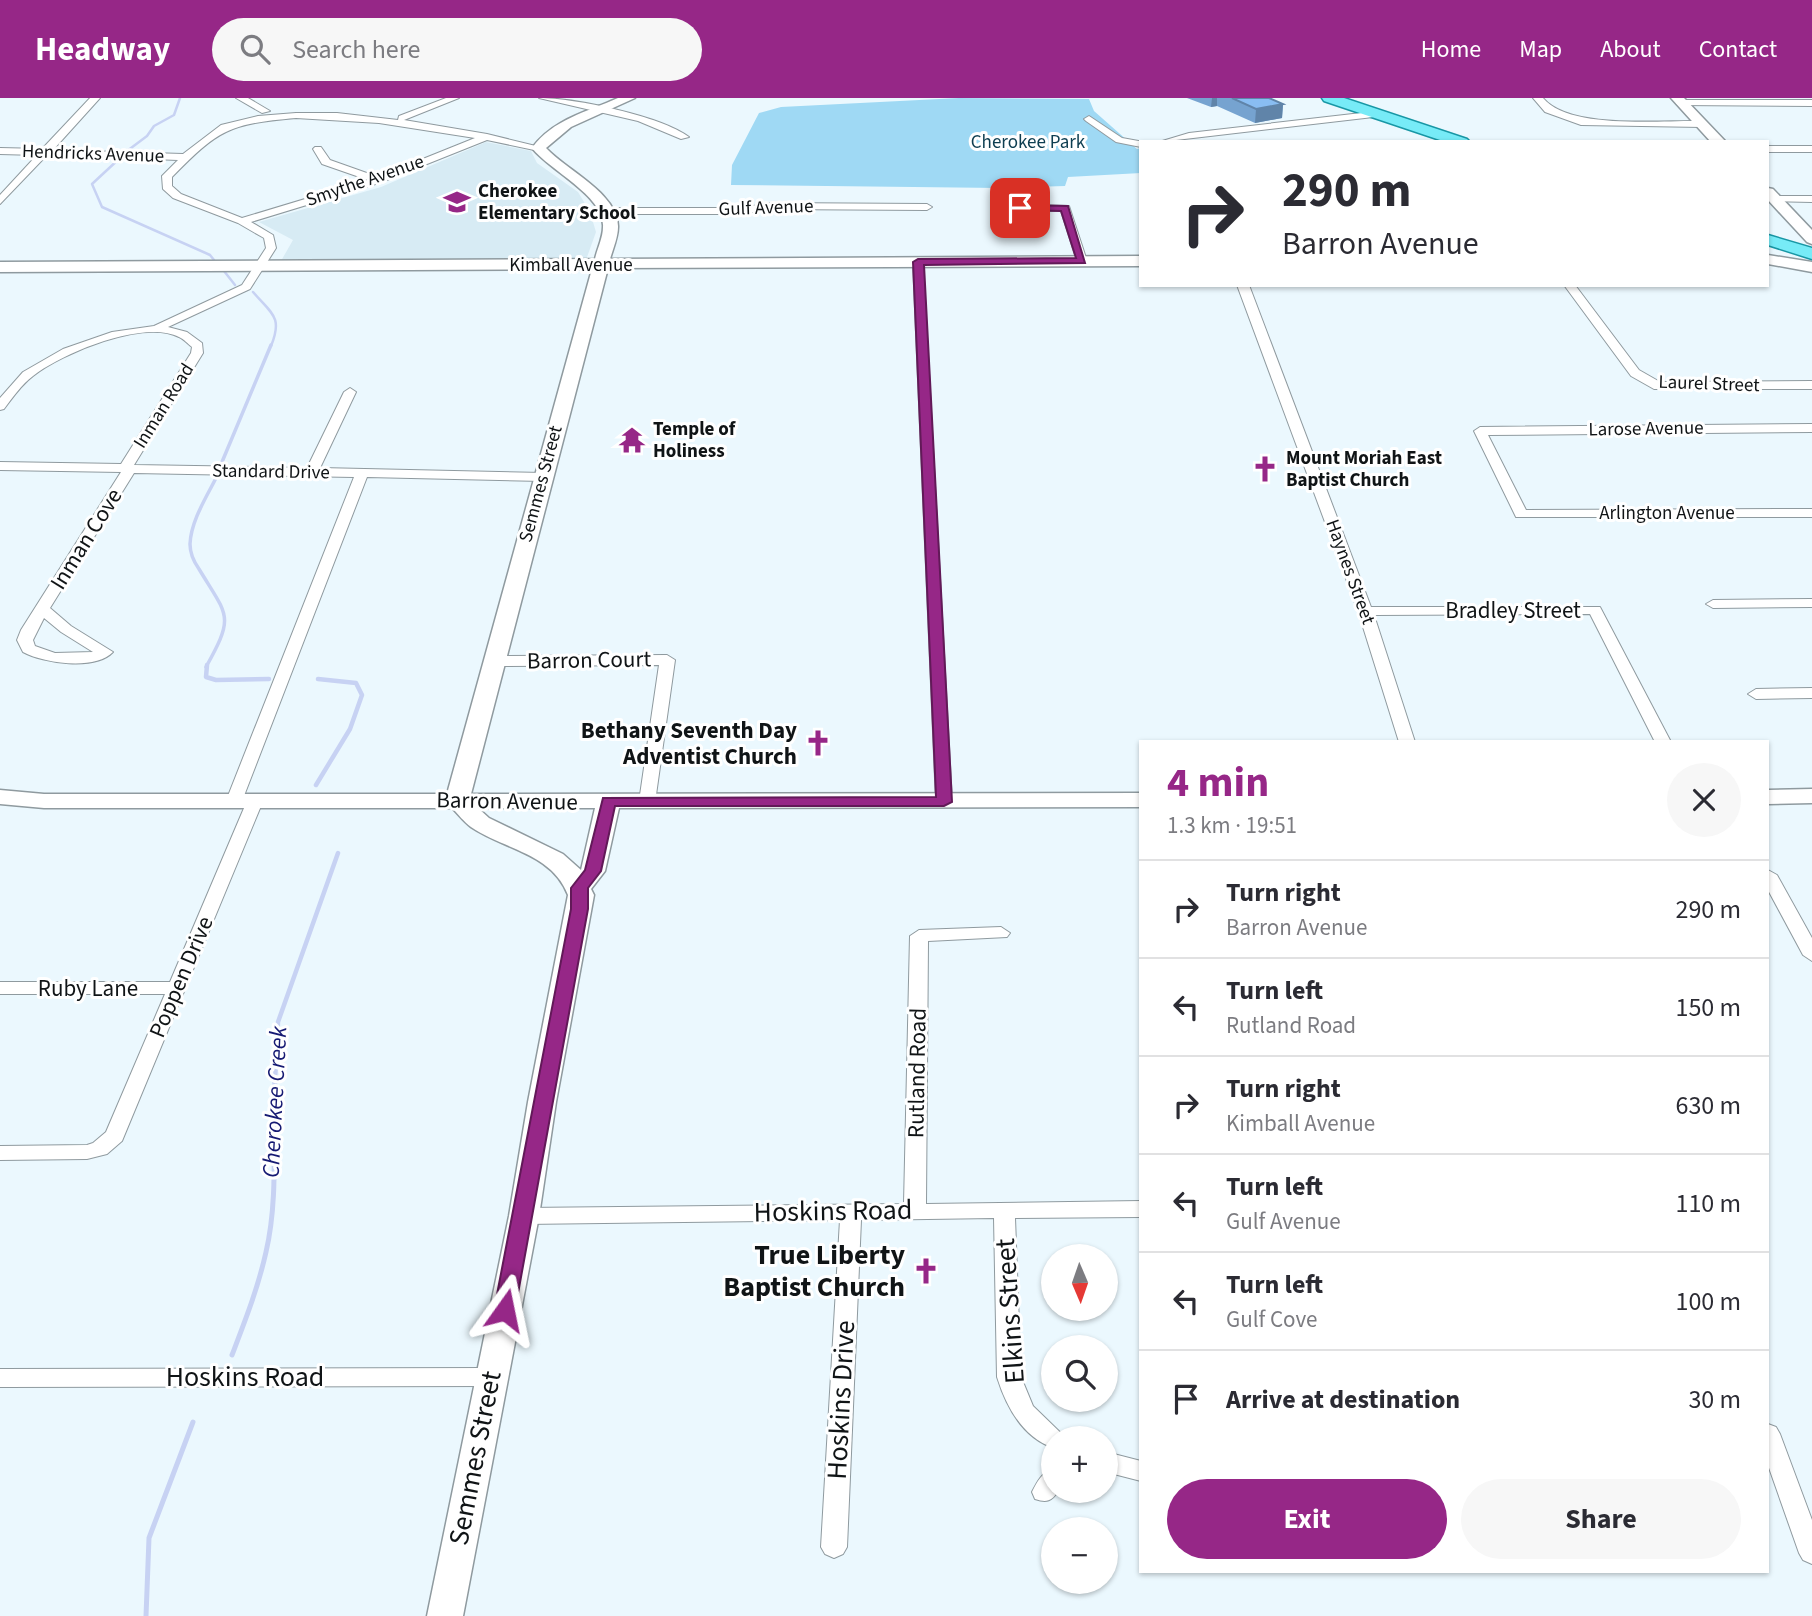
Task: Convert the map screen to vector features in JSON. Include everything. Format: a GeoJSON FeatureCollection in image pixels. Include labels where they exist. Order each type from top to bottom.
{"type":"FeatureCollection","features":[{"type":"Feature","properties":{"kind":"main road"},"geometry":{"type":"LineString","coordinates":[[605,211],[587,186],[547,159],[539,148],[545,138],[555,130],[629,98]]}},
{"type":"Feature","properties":{"kind":"main road"},"geometry":{"type":"LineString","coordinates":[[1329,98],[1456,140]]}},
{"type":"Feature","properties":{"kind":"main road"},"geometry":{"type":"LineString","coordinates":[[1679,100],[1717,140]]}},
{"type":"Feature","properties":{"kind":"main road"},"geometry":{"type":"LineString","coordinates":[[1771,195],[1812,240]]}},
{"type":"Feature","properties":{"kind":"main road","name":"Semmes Street"},"geometry":{"type":"LineString","coordinates":[[457,800],[611,228],[605,211]]}},
{"type":"Feature","properties":{"kind":"main road"},"geometry":{"type":"LineString","coordinates":[[1769,240],[1812,256]]}},
{"type":"Feature","properties":{"kind":"main road"},"geometry":{"type":"LineString","coordinates":[[1769,259],[1812,256]]}},
{"type":"Feature","properties":{"kind":"main road"},"geometry":{"type":"LineString","coordinates":[[1769,259],[1812,267]]}},
{"type":"Feature","properties":{"kind":"main road","name":"Kimball Avenue"},"geometry":{"type":"LineString","coordinates":[[0,267],[1139,261]]}},
{"type":"Feature","properties":{"kind":"main road"},"geometry":{"type":"LineString","coordinates":[[1769,797],[1812,796]]}},
{"type":"Feature","properties":{"kind":"main road","name":"Barron Avenue"},"geometry":{"type":"LineString","coordinates":[[0,797],[44,802],[1139,800]]}},
{"type":"Feature","properties":{"kind":"main road"},"geometry":{"type":"LineString","coordinates":[[457,800],[480,822],[555,860],[567,870],[579,888]]}},
{"type":"Feature","properties":{"kind":"main road","name":"Semmes Street"},"geometry":{"type":"LineString","coordinates":[[445,1616],[524,1216],[542,1102],[580,909],[579,888],[593,871],[608,802]]}},
{"type":"Feature","properties":{"kind":"street"},"geometry":{"type":"LineString","coordinates":[[0,201],[95,98]]}},
{"type":"Feature","properties":{"kind":"street"},"geometry":{"type":"LineString","coordinates":[[241,98],[265,111]]}},
{"type":"Feature","properties":{"kind":"street"},"geometry":{"type":"LineString","coordinates":[[402,118],[454,98]]}},
{"type":"Feature","properties":{"kind":"street"},"geometry":{"type":"LineString","coordinates":[[544,98],[658,124],[684,137]]}},
{"type":"Feature","properties":{"kind":"street"},"geometry":{"type":"LineString","coordinates":[[1538,98],[1548,110],[1581,122],[1702,124]]}},
{"type":"Feature","properties":{"kind":"street"},"geometry":{"type":"LineString","coordinates":[[1679,100],[1812,103]]}},
{"type":"Feature","properties":{"kind":"street"},"geometry":{"type":"LineString","coordinates":[[0,406],[18,383],[40,366],[91,341],[156,330],[246,287],[271,248],[269,237],[242,221],[177,196],[167,187],[167,176],[221,128],[265,111],[322,106],[344,107],[539,148]]}},
{"type":"Feature","properties":{"kind":"street"},"geometry":{"type":"LineString","coordinates":[[1172,140],[1379,114]]}},
{"type":"Feature","properties":{"kind":"street"},"geometry":{"type":"LineString","coordinates":[[1089,119],[1119,140],[1139,145]]}},
{"type":"Feature","properties":{"kind":"street","name":"Smythe Avenue"},"geometry":{"type":"LineString","coordinates":[[242,221],[378,180],[486,137]]}},
{"type":"Feature","properties":{"kind":"street"},"geometry":{"type":"LineString","coordinates":[[318,149],[326,162],[378,180]]}},
{"type":"Feature","properties":{"kind":"street"},"geometry":{"type":"LineString","coordinates":[[1769,149],[1812,149]]}},
{"type":"Feature","properties":{"kind":"street","name":"Hendricks Avenue"},"geometry":{"type":"LineString","coordinates":[[0,151],[186,157]]}},
{"type":"Feature","properties":{"kind":"street"},"geometry":{"type":"LineString","coordinates":[[1771,195],[1812,199]]}},
{"type":"Feature","properties":{"kind":"street","name":"Gulf Avenue"},"geometry":{"type":"LineString","coordinates":[[605,211],[742,211],[771,206],[927,207]]}},
{"type":"Feature","properties":{"kind":"street"},"geometry":{"type":"LineString","coordinates":[[997,207],[1065,208],[1082,261]]}},
{"type":"Feature","properties":{"kind":"street"},"geometry":{"type":"LineString","coordinates":[[918,262],[944,802]]}},
{"type":"Feature","properties":{"kind":"street","name":"Haynes Street"},"geometry":{"type":"LineString","coordinates":[[1244,287],[1365,611],[1406,740]]}},
{"type":"Feature","properties":{"kind":"street","name":"Laurel Street"},"geometry":{"type":"LineString","coordinates":[[1570,287],[1635,373],[1658,386],[1812,386]]}},
{"type":"Feature","properties":{"kind":"street","name":"Inman Road"},"geometry":{"type":"LineString","coordinates":[[127,468],[198,349],[195,342],[188,337],[156,330]]}},
{"type":"Feature","properties":{"kind":"street"},"geometry":{"type":"LineString","coordinates":[[0,384],[18,383]]}},
{"type":"Feature","properties":{"kind":"street"},"geometry":{"type":"LineString","coordinates":[[312,472],[350,392]]}},
{"type":"Feature","properties":{"kind":"street","name":"Larose Avenue"},"geometry":{"type":"LineString","coordinates":[[1521,514],[1480,430],[1812,428]]}},
{"type":"Feature","properties":{"kind":"street","name":"Standard Drive"},"geometry":{"type":"LineString","coordinates":[[0,466],[543,477]]}},
{"type":"Feature","properties":{"kind":"street","name":"Inman Cove"},"geometry":{"type":"LineString","coordinates":[[43,609],[66,629],[105,652],[91,657],[40,655],[28,649],[25,640],[26,635],[127,468]]}},
{"type":"Feature","properties":{"kind":"street","name":"Poppen Drive"},"geometry":{"type":"LineString","coordinates":[[0,1153],[105,1153],[115,1136],[177,988],[362,474]]}},
{"type":"Feature","properties":{"kind":"street","name":"Arlington Avenue"},"geometry":{"type":"LineString","coordinates":[[1521,514],[1812,513]]}},
{"type":"Feature","properties":{"kind":"street"},"geometry":{"type":"LineString","coordinates":[[1713,604],[1812,603]]}},
{"type":"Feature","properties":{"kind":"street","name":"Bradley Street"},"geometry":{"type":"LineString","coordinates":[[1365,611],[1595,610],[1662,740]]}},
{"type":"Feature","properties":{"kind":"street","name":"Barron Court"},"geometry":{"type":"LineString","coordinates":[[493,661],[667,660],[647,802]]}},
{"type":"Feature","properties":{"kind":"street"},"geometry":{"type":"LineString","coordinates":[[1756,694],[1812,693]]}},
{"type":"Feature","properties":{"kind":"street"},"geometry":{"type":"LineString","coordinates":[[1769,877],[1812,955]]}},
{"type":"Feature","properties":{"kind":"street","name":"Rutland Road"},"geometry":{"type":"LineString","coordinates":[[915,1210],[919,936],[1000,933]]}},
{"type":"Feature","properties":{"kind":"street","name":"Ruby Lane"},"geometry":{"type":"LineString","coordinates":[[0,988],[177,988]]}},
{"type":"Feature","properties":{"kind":"street","name":"Hoskins Road"},"geometry":{"type":"LineString","coordinates":[[524,1216],[1139,1209]]}},
{"type":"Feature","properties":{"kind":"street","name":"Elkins Street"},"geometry":{"type":"LineString","coordinates":[[1004,1210],[1009,1377],[1014,1395],[1024,1412],[1041,1431]]}},
{"type":"Feature","properties":{"kind":"street","name":"Hoskins Drive"},"geometry":{"type":"LineString","coordinates":[[834,1546],[851,1211]]}},
{"type":"Feature","properties":{"kind":"street","name":"Hoskins Road"},"geometry":{"type":"LineString","coordinates":[[0,1378],[491,1377]]}},
{"type":"Feature","properties":{"kind":"street"},"geometry":{"type":"LineString","coordinates":[[1769,1437],[1812,1553]]}},
{"type":"Feature","properties":{"kind":"street"},"geometry":{"type":"LineString","coordinates":[[1118,1465],[1139,1470]]}},
{"type":"Feature","properties":{"kind":"shaded area","name":"Cherokee Elementary School"},"geometry":{"type":"Polygon","coordinates":[[[486,142],[531,151],[537,163],[578,192],[590,212],[596,232],[586,260],[281,261],[293,240],[259,222],[381,187],[486,142]]]}},
{"type":"Feature","properties":{"kind":"green space","name":"Cherokee Park"},"geometry":{"type":"Polygon","coordinates":[[[959,98],[1089,99],[1094,111],[1139,148],[1139,173],[1068,177],[1065,186],[1000,188],[731,185],[732,165],[759,113],[781,107],[959,98]]]}},
{"type":"Feature","properties":{"kind":"building"},"geometry":{"type":"Polygon","coordinates":[[[1232,98],[1269,98],[1283,104],[1256,109],[1232,98]]]}},
{"type":"Feature","properties":{"kind":"waterway","name":"Cherokee Creek"},"geometry":{"type":"LineString","coordinates":[[127,151],[147,136],[154,126],[174,115],[180,98]]}},
{"type":"Feature","properties":{"kind":"waterway","name":"Cherokee Creek"},"geometry":{"type":"LineString","coordinates":[[120,158],[92,184],[102,207],[210,255],[214,260]]}},
{"type":"Feature","properties":{"kind":"waterway","name":"Cherokee Creek"},"geometry":{"type":"LineString","coordinates":[[224,271],[235,285]]}},
{"type":"Feature","properties":{"kind":"waterway","name":"Cherokee Creek"},"geometry":{"type":"LineString","coordinates":[[253,292],[274,316],[276,328],[271,346]]}},
{"type":"Feature","properties":{"kind":"waterway","name":"Cherokee Creek"},"geometry":{"type":"LineString","coordinates":[[222,462],[271,345]]}},
{"type":"Feature","properties":{"kind":"waterway","name":"Cherokee Creek"},"geometry":{"type":"LineString","coordinates":[[207,665],[221,636],[224,617],[222,607],[194,560],[190,544],[196,518],[216,478]]}},
{"type":"Feature","properties":{"kind":"waterway","name":"Cherokee Creek"},"geometry":{"type":"LineString","coordinates":[[207,665],[206,677],[216,680],[269,679]]}},
{"type":"Feature","properties":{"kind":"waterway","name":"Cherokee Creek"},"geometry":{"type":"LineString","coordinates":[[316,785],[350,729],[362,695],[356,683],[318,679]]}},
{"type":"Feature","properties":{"kind":"waterway","name":"Cherokee Creek"},"geometry":{"type":"LineString","coordinates":[[275,1081],[278,1022],[338,853]]}},
{"type":"Feature","properties":{"kind":"waterway","name":"Cherokee Creek"},"geometry":{"type":"LineString","coordinates":[[232,1355],[259,1278],[270,1231],[274,1188],[275,1079]]}},
{"type":"Feature","properties":{"kind":"waterway","name":"Cherokee Creek"},"geometry":{"type":"LineString","coordinates":[[146,1616],[149,1538],[193,1422]]}},
{"type":"Feature","properties":{"kind":"place","name":"Cherokee Elementary School"},"geometry":{"type":"Point","coordinates":[457,202]}},
{"type":"Feature","properties":{"kind":"place","name":"Temple of Holiness"},"geometry":{"type":"Point","coordinates":[632,440]}},
{"type":"Feature","properties":{"kind":"place","name":"Mount Moriah East Baptist Church"},"geometry":{"type":"Point","coordinates":[1265,469]}},
{"type":"Feature","properties":{"kind":"place","name":"Bethany Seventh Day Adventist Church"},"geometry":{"type":"Point","coordinates":[818,743]}},
{"type":"Feature","properties":{"kind":"place","name":"True Liberty Baptist Church"},"geometry":{"type":"Point","coordinates":[926,1271]}},
{"type":"Feature","properties":{"kind":"route"},"geometry":{"type":"LineString","coordinates":[[505,1310],[580,909],[579,888],[593,871],[608,802],[944,802],[918,262],[1082,261],[1065,208],[1020,208]]}}]}
